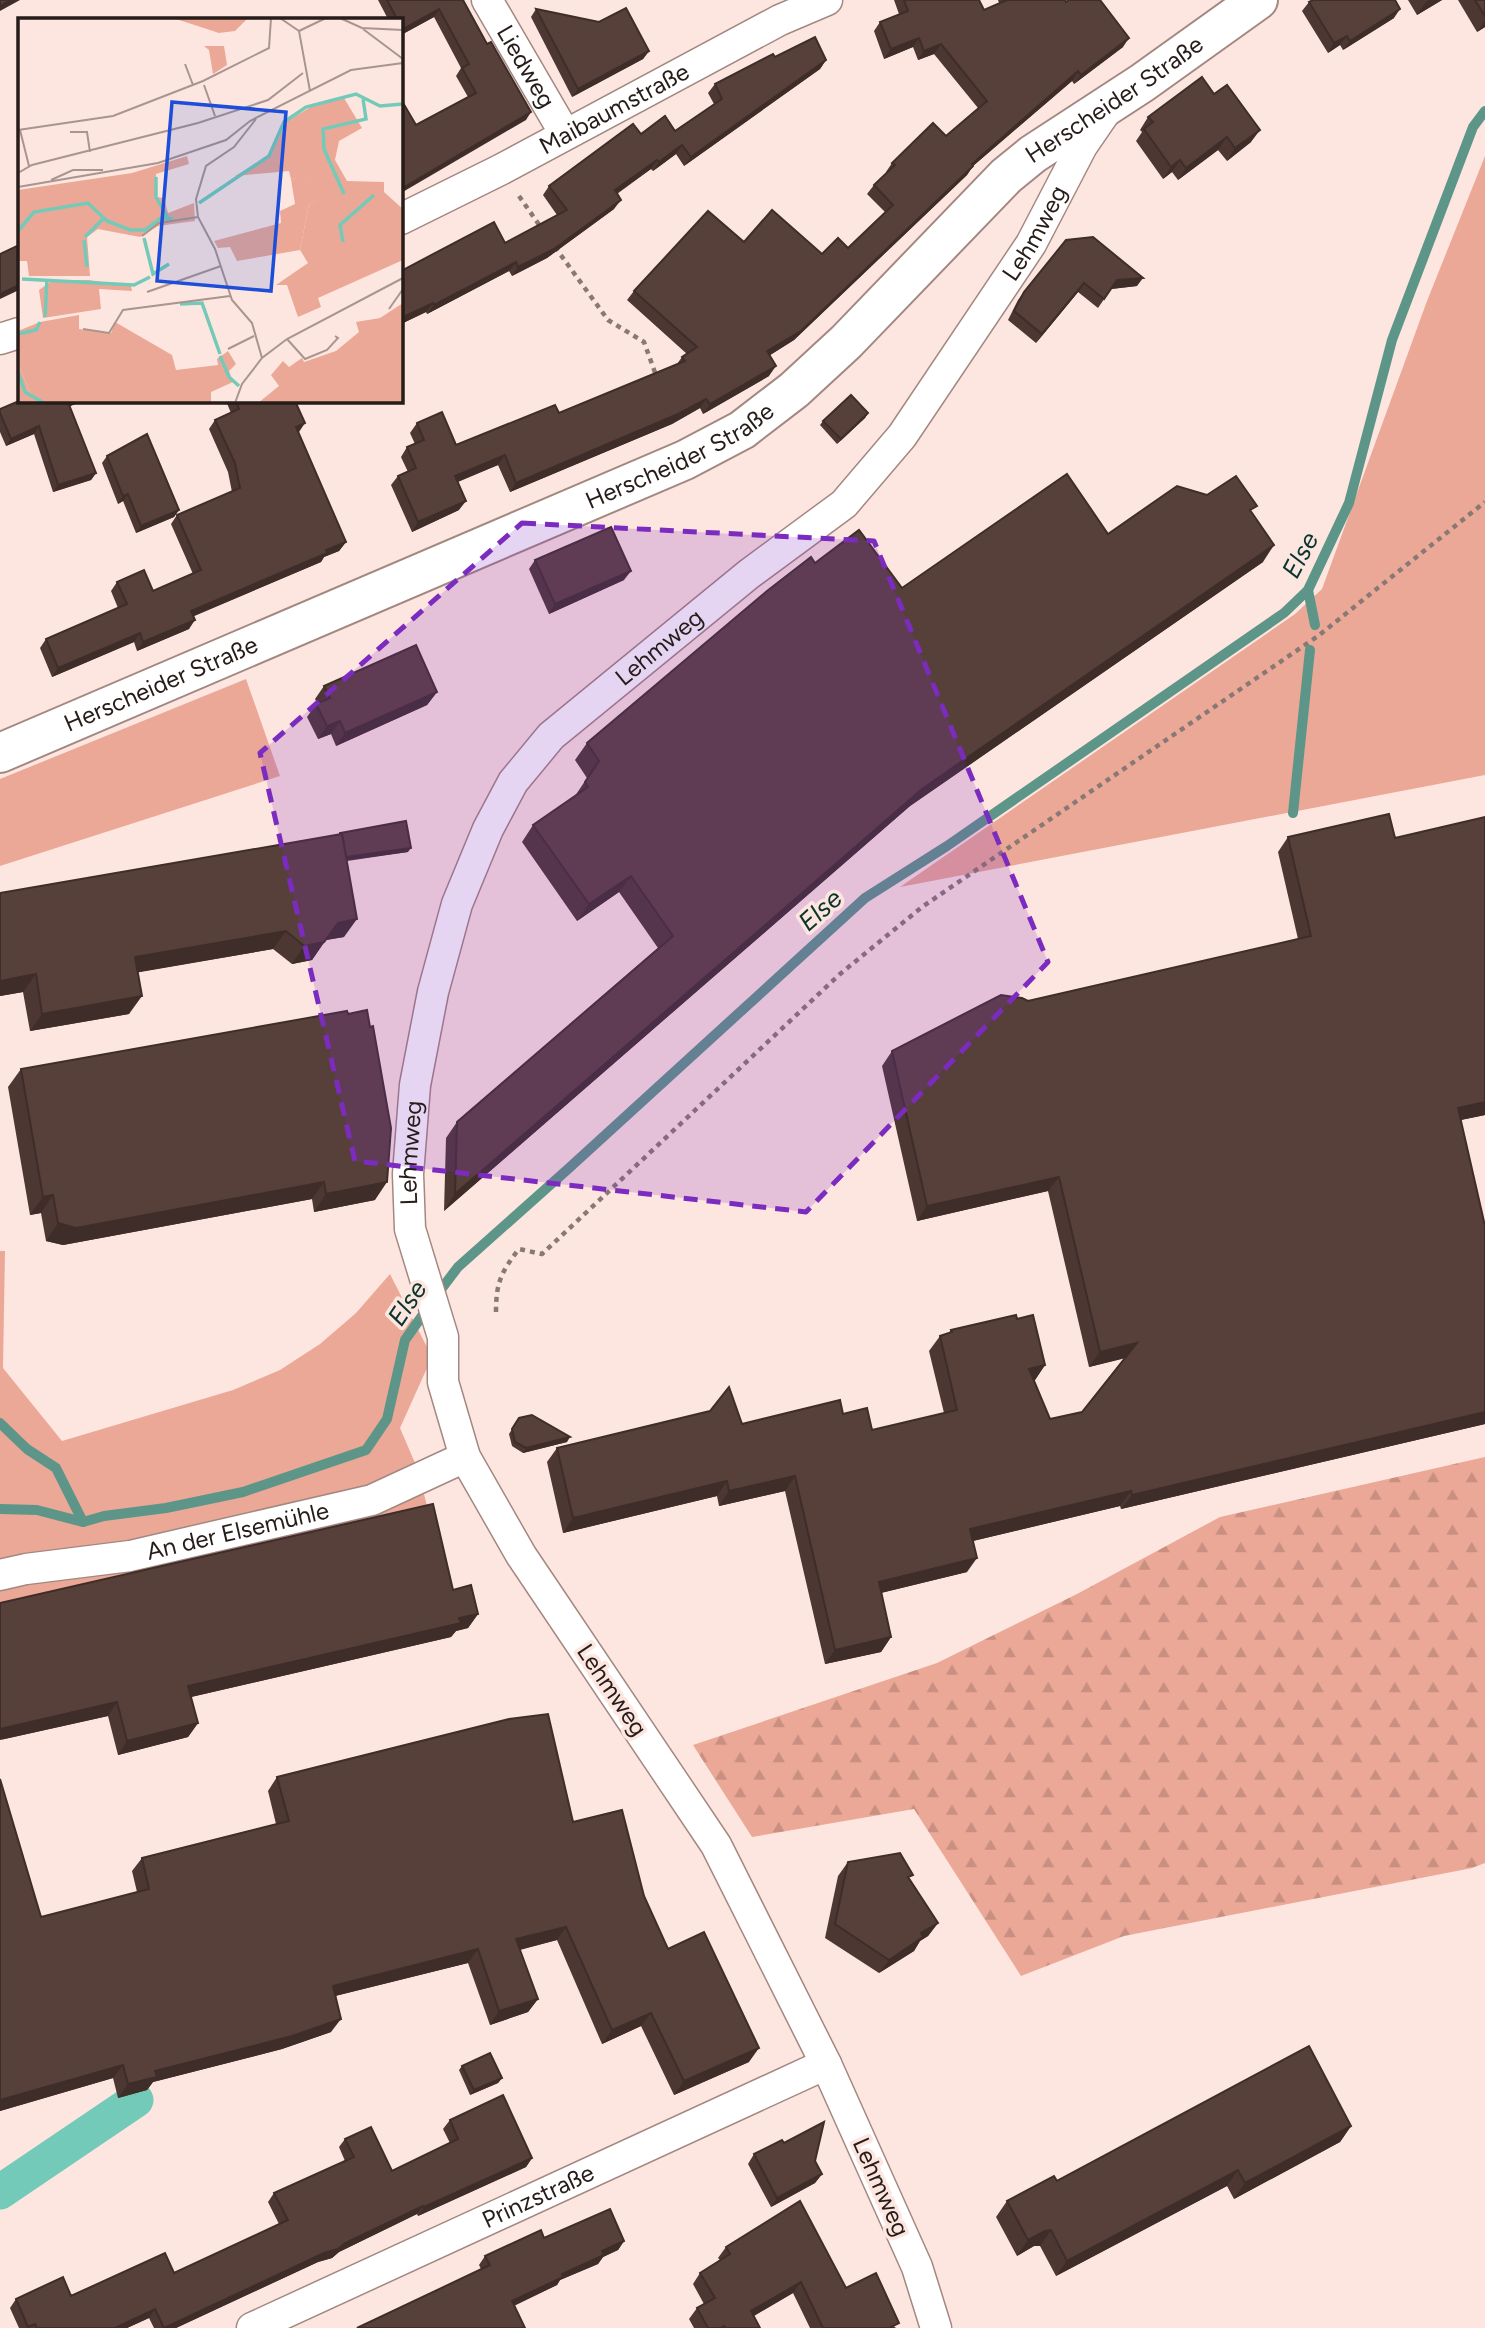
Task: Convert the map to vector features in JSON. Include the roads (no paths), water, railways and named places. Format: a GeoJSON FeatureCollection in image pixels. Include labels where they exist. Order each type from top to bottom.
{"type":"FeatureCollection","features":[{"type":"Feature","properties":{"kind":"main road","name":"Herscheider Straße"},"geometry":{"type":"LineString","coordinates":[[0,753],[685,460],[742,430],[794,390],[846,342],[1006,176],[1033,154],[1113,102],[1257,0]]}},
{"type":"Feature","properties":{"kind":"street","name":"Liedweg"},"geometry":{"type":"LineString","coordinates":[[487,0],[565,134]]}},
{"type":"Feature","properties":{"kind":"street","name":"Maibaumstraße"},"geometry":{"type":"LineString","coordinates":[[402,219],[500,170],[780,20],[827,0]]}},
{"type":"Feature","properties":{"kind":"street","name":"Lehmweg"},"geometry":{"type":"LineString","coordinates":[[936,2328],[917,2267],[825,2064],[716,1846],[522,1555],[465,1457],[443,1382],[443,1337],[410,1229],[408,1174],[415,1085],[430,1005],[457,904],[488,829],[513,782],[551,736],[749,574],[844,504],[902,436],[1031,244],[1082,146],[1113,102]]}},
{"type":"Feature","properties":{"kind":"street"},"geometry":{"type":"LineString","coordinates":[[0,340],[18,333]]}},
{"type":"Feature","properties":{"kind":"street","name":"An der Elsemühle"},"geometry":{"type":"LineString","coordinates":[[0,1575],[26,1569],[130,1556],[372,1500],[465,1457]]}},
{"type":"Feature","properties":{"kind":"street","name":"Prinzstraße"},"geometry":{"type":"LineString","coordinates":[[252,2328],[825,2064]]}},
{"type":"Feature","properties":{"kind":"waterway","name":"Else"},"geometry":{"type":"LineString","coordinates":[[436,1296],[458,1267],[865,898],[947,846],[1284,613],[1308,590],[1349,503],[1392,340],[1473,127],[1485,111]]}},
{"type":"Feature","properties":{"kind":"waterway"},"geometry":{"type":"LineString","coordinates":[[1308,590],[1315,625]]}},
{"type":"Feature","properties":{"kind":"waterway"},"geometry":{"type":"LineString","coordinates":[[1293,813],[1310,650]]}},
{"type":"Feature","properties":{"kind":"waterway","name":"Else"},"geometry":{"type":"LineString","coordinates":[[0,1509],[37,1510],[83,1522],[243,1492],[366,1450],[387,1419],[405,1340],[427,1309]]}},
{"type":"Feature","properties":{"kind":"waterway"},"geometry":{"type":"LineString","coordinates":[[0,1423],[27,1449],[56,1468],[83,1522]]}},
{"type":"Feature","properties":{"kind":"waterway"},"geometry":{"type":"LineString","coordinates":[[0,2192],[136,2100]]}}]}
